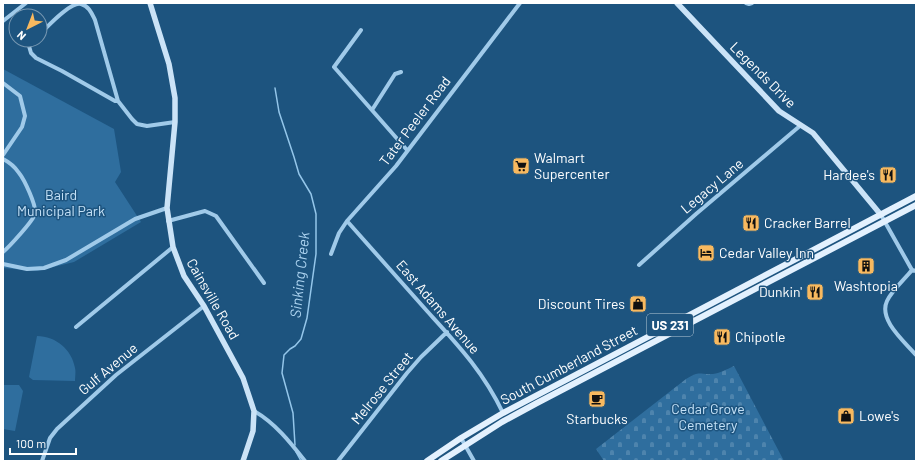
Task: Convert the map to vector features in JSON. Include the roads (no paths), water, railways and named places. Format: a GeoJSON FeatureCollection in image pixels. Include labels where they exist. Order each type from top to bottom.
{"type":"FeatureCollection","features":[{"type":"Feature","properties":{"kind":"main road","name":"Cainsville Road"},"geometry":{"type":"LineString","coordinates":[[150,3],[169,64],[175,98],[175,122],[167,208],[173,247],[184,276],[204,306],[243,378],[254,411],[253,431],[243,461]]}},
{"type":"Feature","properties":{"kind":"main road","name":"Legends Drive"},"geometry":{"type":"LineString","coordinates":[[677,3],[779,111],[813,133],[881,215]]}},
{"type":"Feature","properties":{"kind":"main road","name":"South Cumberland Street"},"geometry":{"type":"LineString","coordinates":[[427,461],[460,438],[503,413],[916,196]]}},
{"type":"Feature","properties":{"kind":"main road","name":"South Cumberland Street"},"geometry":{"type":"LineString","coordinates":[[441,461],[502,422],[542,400],[916,205]]}},
{"type":"Feature","properties":{"kind":"street"},"geometry":{"type":"LineString","coordinates":[[3,21],[26,3]]}},
{"type":"Feature","properties":{"kind":"street","name":"Tater Peeler Road"},"geometry":{"type":"LineString","coordinates":[[330,254],[339,233],[381,184],[520,3]]}},
{"type":"Feature","properties":{"kind":"street"},"geometry":{"type":"LineString","coordinates":[[746,3],[752,3]]}},
{"type":"Feature","properties":{"kind":"street"},"geometry":{"type":"LineString","coordinates":[[48,26],[75,4],[82,4],[90,9],[95,20],[118,101],[137,124],[147,126],[175,122]]}},
{"type":"Feature","properties":{"kind":"street"},"geometry":{"type":"LineString","coordinates":[[361,30],[334,67],[407,150]]}},
{"type":"Feature","properties":{"kind":"street"},"geometry":{"type":"LineString","coordinates":[[30,48],[31,53],[36,58],[115,101],[118,101]]}},
{"type":"Feature","properties":{"kind":"street"},"geometry":{"type":"LineString","coordinates":[[372,110],[395,74],[401,72]]}},
{"type":"Feature","properties":{"kind":"street"},"geometry":{"type":"LineString","coordinates":[[3,83],[20,96],[25,116],[22,127],[3,155]]}},
{"type":"Feature","properties":{"kind":"street","name":"Legacy Lane"},"geometry":{"type":"LineString","coordinates":[[639,265],[696,214],[801,125]]}},
{"type":"Feature","properties":{"kind":"street"},"geometry":{"type":"LineString","coordinates":[[3,159],[20,174],[35,206],[35,214],[3,252]]}},
{"type":"Feature","properties":{"kind":"street"},"geometry":{"type":"LineString","coordinates":[[3,264],[27,269],[44,268],[66,260],[136,219],[167,208]]}},
{"type":"Feature","properties":{"kind":"street"},"geometry":{"type":"LineString","coordinates":[[168,221],[205,211],[216,216],[264,283]]}},
{"type":"Feature","properties":{"kind":"street"},"geometry":{"type":"LineString","coordinates":[[881,215],[914,271],[887,301],[885,313],[889,324],[916,355]]}},
{"type":"Feature","properties":{"kind":"street","name":"East Adams Avenue"},"geometry":{"type":"LineString","coordinates":[[348,222],[447,332],[483,376],[503,413]]}},
{"type":"Feature","properties":{"kind":"street"},"geometry":{"type":"LineString","coordinates":[[76,327],[173,247]]}},
{"type":"Feature","properties":{"kind":"street","name":"Gulf Avenue"},"geometry":{"type":"LineString","coordinates":[[42,461],[50,438],[56,429],[116,375],[204,306]]}},
{"type":"Feature","properties":{"kind":"street","name":"Melrose Street"},"geometry":{"type":"LineString","coordinates":[[338,461],[407,373],[447,332]]}},
{"type":"Feature","properties":{"kind":"street"},"geometry":{"type":"LineString","coordinates":[[254,411],[266,418],[305,461]]}},
{"type":"Feature","properties":{"kind":"street"},"geometry":{"type":"LineString","coordinates":[[460,438],[474,461]]}},
{"type":"Feature","properties":{"kind":"waterway","name":"Sinking Creek"},"geometry":{"type":"LineString","coordinates":[[275,88],[279,112],[299,174],[311,194],[316,214],[316,254],[307,318],[301,339],[284,355],[282,373],[293,413],[295,445]]}},
{"type":"Feature","properties":{"kind":"waterway","name":"Sinking Creek"},"geometry":{"type":"LineString","coordinates":[[296,452],[301,461]]}},
{"type":"Feature","properties":{"kind":"place","name":"Walmart Supercenter"},"geometry":{"type":"Point","coordinates":[521,166]}},
{"type":"Feature","properties":{"kind":"place","name":"Hardee's"},"geometry":{"type":"Point","coordinates":[888,175]}},
{"type":"Feature","properties":{"kind":"place","name":"Cracker Barrel"},"geometry":{"type":"Point","coordinates":[751,223]}},
{"type":"Feature","properties":{"kind":"place","name":"Cedar Valley Inn"},"geometry":{"type":"Point","coordinates":[706,253]}},
{"type":"Feature","properties":{"kind":"place","name":"Washtopia"},"geometry":{"type":"Point","coordinates":[866,266]}},
{"type":"Feature","properties":{"kind":"place","name":"Dunkin'"},"geometry":{"type":"Point","coordinates":[815,292]}},
{"type":"Feature","properties":{"kind":"place","name":"Discount Tires"},"geometry":{"type":"Point","coordinates":[638,304]}},
{"type":"Feature","properties":{"kind":"place","name":"Chipotle"},"geometry":{"type":"Point","coordinates":[722,337]}},
{"type":"Feature","properties":{"kind":"place","name":"Starbucks"},"geometry":{"type":"Point","coordinates":[597,399]}},
{"type":"Feature","properties":{"kind":"place","name":"Lowe's"},"geometry":{"type":"Point","coordinates":[846,416]}},
{"type":"Feature","properties":{"kind":"park label","name":"Baird Municipal Park"},"geometry":{"type":"Point","coordinates":[61,204]}},
{"type":"Feature","properties":{"kind":"park label","name":"Cedar Grove Cemetery"},"geometry":{"type":"Point","coordinates":[708,418]}}]}
